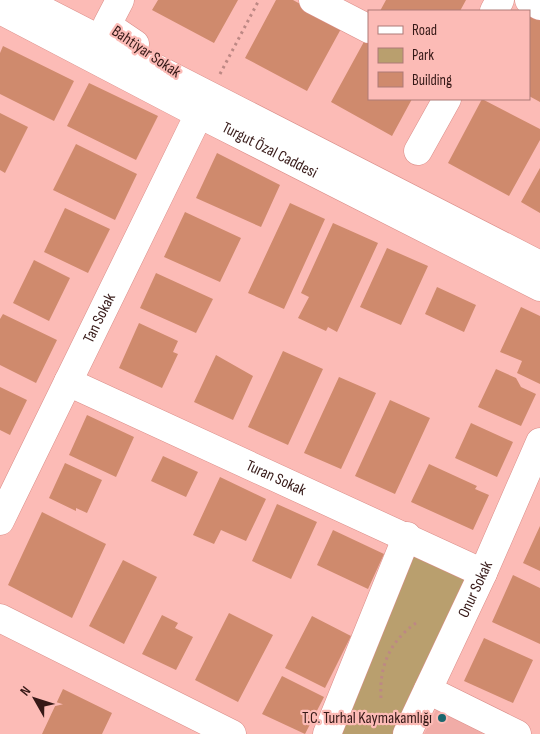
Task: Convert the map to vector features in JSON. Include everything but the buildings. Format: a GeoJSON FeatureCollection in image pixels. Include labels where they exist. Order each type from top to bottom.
{"type":"FeatureCollection","features":[{"type":"Feature","properties":{"kind":"street","name":"Turgut Özal Caddesi"},"geometry":{"type":"LineString","coordinates":[[23,0],[204,104],[540,287]]}},
{"type":"Feature","properties":{"kind":"street","name":"Bahtiyar Sokak"},"geometry":{"type":"LineString","coordinates":[[120,0],[107,25],[204,104]]}},
{"type":"Feature","properties":{"kind":"street"},"geometry":{"type":"LineString","coordinates":[[313,0],[368,28]]}},
{"type":"Feature","properties":{"kind":"street"},"geometry":{"type":"LineString","coordinates":[[529,0],[540,6]]}},
{"type":"Feature","properties":{"kind":"street","name":"Turgut Özal Caddesi"},"geometry":{"type":"LineString","coordinates":[[0,10],[204,104],[540,265]]}},
{"type":"Feature","properties":{"kind":"street"},"geometry":{"type":"LineString","coordinates":[[418,151],[446,100]]}},
{"type":"Feature","properties":{"kind":"street","name":"Tan Sokak"},"geometry":{"type":"LineString","coordinates":[[0,521],[204,104]]}},
{"type":"Feature","properties":{"kind":"street","name":"Turan Sokak"},"geometry":{"type":"LineString","coordinates":[[68,382],[484,573]]}},
{"type":"Feature","properties":{"kind":"street","name":"Onur Sokak"},"geometry":{"type":"LineString","coordinates":[[407,734],[484,573],[540,442]]}},
{"type":"Feature","properties":{"kind":"street"},"geometry":{"type":"LineString","coordinates":[[327,734],[407,536]]}},
{"type":"Feature","properties":{"kind":"street"},"geometry":{"type":"LineString","coordinates":[[0,618],[232,734]]}},
{"type":"Feature","properties":{"kind":"street"},"geometry":{"type":"LineString","coordinates":[[428,690],[517,734]]}},
{"type":"Feature","properties":{"kind":"path"},"geometry":{"type":"LineString","coordinates":[[204,104],[259,0]]}},
{"type":"Feature","properties":{"kind":"path"},"geometry":{"type":"LineString","coordinates":[[381,698],[380,685],[385,660],[396,641],[416,623]]}},
{"type":"Feature","properties":{"kind":"shaded area","name":"T.C. Turhal Kaymakamlığı"},"geometry":{"type":"Polygon","coordinates":[[[436,710],[469,726],[486,734],[424,734],[436,710]]]}},
{"type":"Feature","properties":{"kind":"green space"},"geometry":{"type":"Polygon","coordinates":[[[407,536],[483,573],[407,734],[327,734],[407,536]]]}},
{"type":"Feature","properties":{"kind":"place","name":"T.C. Turhal Kaymakamlığı"},"geometry":{"type":"Point","coordinates":[442,718]}}]}
